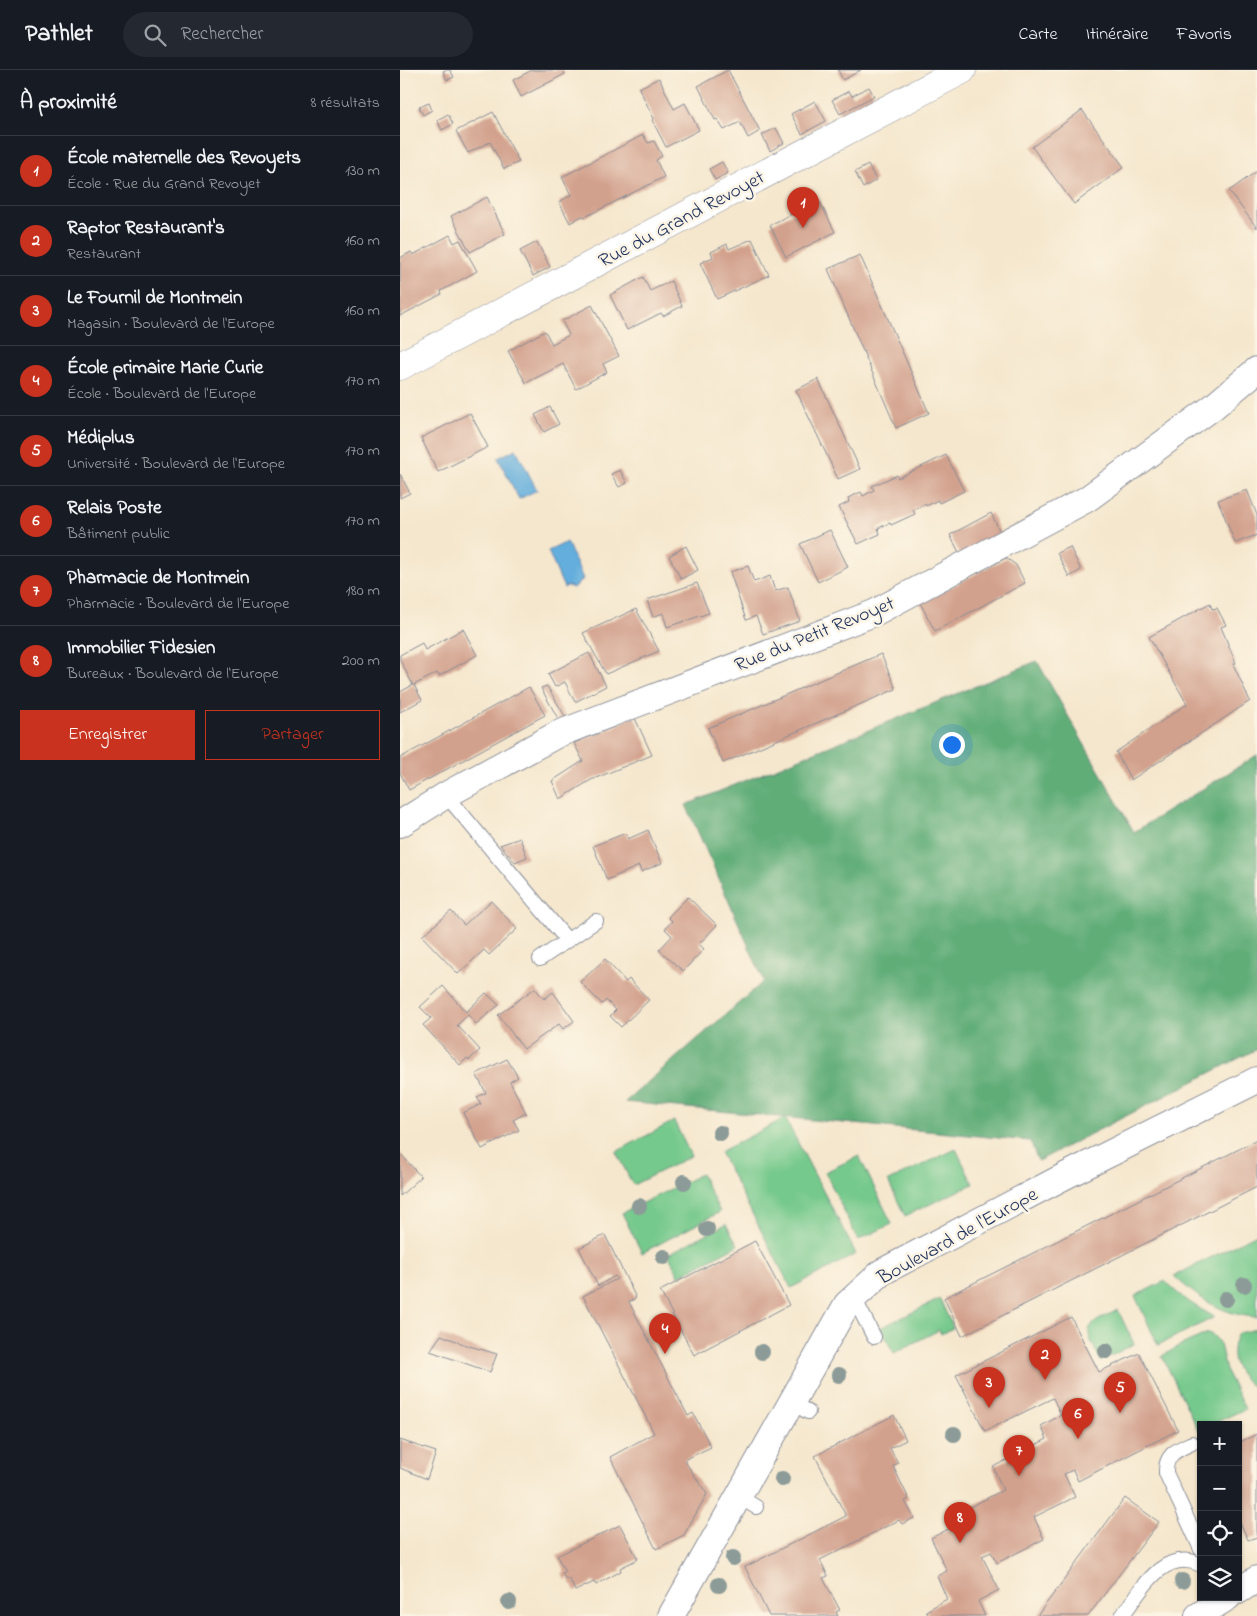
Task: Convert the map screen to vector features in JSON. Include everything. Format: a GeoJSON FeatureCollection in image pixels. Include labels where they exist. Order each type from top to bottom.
{"type":"FeatureCollection","features":[{"type":"Feature","properties":{"kind":"street","name":"Rue du Grand Revoyet"},"geometry":{"type":"LineString","coordinates":[[400,366],[962,70]]}},
{"type":"Feature","properties":{"kind":"street","name":"Rue du Petit Revoyet"},"geometry":{"type":"LineString","coordinates":[[400,824],[446,795],[558,734],[874,612],[1087,499],[1213,407],[1257,370]]}},
{"type":"Feature","properties":{"kind":"street","name":"Boulevard de l'Europe"},"geometry":{"type":"LineString","coordinates":[[677,1614],[747,1502],[799,1407],[848,1304],[882,1272],[1065,1176],[1257,1080]]}},
{"type":"Feature","properties":{"kind":"street"},"geometry":{"type":"LineString","coordinates":[[1242,1588],[1257,1579]]}},
{"type":"Feature","properties":{"kind":"street"},"geometry":{"type":"LineString","coordinates":[[1198,1616],[1221,1601]]}},
{"type":"Feature","properties":{"kind":"lane"},"geometry":{"type":"LineString","coordinates":[[446,795],[567,940]]}},
{"type":"Feature","properties":{"kind":"lane"},"geometry":{"type":"LineString","coordinates":[[540,959],[596,921]]}},
{"type":"Feature","properties":{"kind":"lane"},"geometry":{"type":"LineString","coordinates":[[854,1298],[874,1338]]}},
{"type":"Feature","properties":{"kind":"lane"},"geometry":{"type":"LineString","coordinates":[[1192,1442],[1172,1454],[1166,1464],[1166,1473],[1197,1540]]}},
{"type":"Feature","properties":{"kind":"lane"},"geometry":{"type":"LineString","coordinates":[[1122,1616],[1152,1576],[1164,1566],[1182,1560],[1197,1563]]}},
{"type":"Feature","properties":{"kind":"green space"},"geometry":{"type":"Polygon","coordinates":[[[1037,661],[1134,832],[1257,755],[1257,1049],[1038,1161],[1030,1141],[625,1102],[764,981],[686,805],[1037,661]]]}},
{"type":"Feature","properties":{"kind":"green space"},"geometry":{"type":"Polygon","coordinates":[[[785,1118],[856,1254],[791,1288],[720,1152],[785,1118]]]}},
{"type":"Feature","properties":{"kind":"green space"},"geometry":{"type":"Polygon","coordinates":[[[674,1121],[691,1156],[633,1185],[616,1152],[674,1121]]]}},
{"type":"Feature","properties":{"kind":"green space"},"geometry":{"type":"Polygon","coordinates":[[[956,1149],[973,1184],[905,1216],[888,1181],[956,1149]]]}},
{"type":"Feature","properties":{"kind":"green space"},"geometry":{"type":"Polygon","coordinates":[[[859,1156],[892,1224],[858,1240],[825,1172],[859,1156]]]}},
{"type":"Feature","properties":{"kind":"green space"},"geometry":{"type":"Polygon","coordinates":[[[701,1174],[720,1212],[642,1253],[622,1213],[701,1174]]]}},
{"type":"Feature","properties":{"kind":"green space"},"geometry":{"type":"Polygon","coordinates":[[[726,1224],[738,1245],[679,1276],[668,1254],[726,1224]]]}},
{"type":"Feature","properties":{"kind":"green space"},"geometry":{"type":"Polygon","coordinates":[[[1257,1234],[1257,1317],[1234,1313],[1212,1304],[1192,1292],[1174,1276],[1257,1234]]]}},
{"type":"Feature","properties":{"kind":"green space"},"geometry":{"type":"Polygon","coordinates":[[[1165,1281],[1188,1301],[1215,1317],[1158,1345],[1135,1296],[1165,1281]]]}},
{"type":"Feature","properties":{"kind":"green space"},"geometry":{"type":"Polygon","coordinates":[[[940,1299],[953,1328],[941,1334],[939,1330],[894,1353],[880,1328],[940,1299]]]}},
{"type":"Feature","properties":{"kind":"green space"},"geometry":{"type":"Polygon","coordinates":[[[1118,1310],[1134,1344],[1101,1361],[1091,1341],[1089,1329],[1098,1321],[1118,1310]]]}},
{"type":"Feature","properties":{"kind":"green space"},"geometry":{"type":"Polygon","coordinates":[[[1257,1329],[1257,1390],[1244,1379],[1235,1366],[1233,1350],[1238,1333],[1257,1329]]]}},
{"type":"Feature","properties":{"kind":"green space"},"geometry":{"type":"Polygon","coordinates":[[[1208,1333],[1214,1336],[1220,1344],[1226,1371],[1245,1409],[1219,1421],[1197,1421],[1197,1428],[1162,1356],[1208,1333]]]}},
{"type":"Feature","properties":{"kind":"water"},"geometry":{"type":"Polygon","coordinates":[[[516,449],[537,490],[519,499],[498,458],[516,449]]]}},
{"type":"Feature","properties":{"kind":"water"},"geometry":{"type":"Polygon","coordinates":[[[567,542],[583,579],[574,588],[567,586],[564,588],[548,551],[567,542]]]}},
{"type":"Feature","properties":{"kind":"building"},"geometry":{"type":"Polygon","coordinates":[[[450,70],[454,77],[447,80],[443,71],[450,70]]]}},
{"type":"Feature","properties":{"kind":"building"},"geometry":{"type":"Polygon","coordinates":[[[532,70],[563,70],[565,74],[521,97],[513,80],[532,70]]]}},
{"type":"Feature","properties":{"kind":"building"},"geometry":{"type":"Polygon","coordinates":[[[728,70],[760,131],[748,138],[740,122],[724,130],[717,119],[715,120],[698,86],[728,70]]]}},
{"type":"Feature","properties":{"kind":"building"},"geometry":{"type":"Polygon","coordinates":[[[838,70],[861,70],[843,80],[838,70]]]}},
{"type":"Feature","properties":{"kind":"building"},"geometry":{"type":"Polygon","coordinates":[[[659,78],[674,109],[685,103],[699,130],[666,147],[639,88],[659,78]]]}},
{"type":"Feature","properties":{"kind":"building"},"geometry":{"type":"Polygon","coordinates":[[[869,87],[874,96],[840,114],[832,100],[849,91],[852,96],[869,87]]]}},
{"type":"Feature","properties":{"kind":"building"},"geometry":{"type":"Polygon","coordinates":[[[815,101],[826,121],[802,134],[791,114],[815,101]]]}},
{"type":"Feature","properties":{"kind":"building"},"geometry":{"type":"Polygon","coordinates":[[[429,103],[432,110],[423,115],[419,107],[429,103]]]}},
{"type":"Feature","properties":{"kind":"building"},"geometry":{"type":"Polygon","coordinates":[[[1082,110],[1124,167],[1074,204],[1032,147],[1082,110]]]}},
{"type":"Feature","properties":{"kind":"building"},"geometry":{"type":"Polygon","coordinates":[[[493,112],[519,162],[504,169],[490,142],[468,153],[456,131],[493,112]]]}},
{"type":"Feature","properties":{"kind":"building"},"geometry":{"type":"Polygon","coordinates":[[[448,114],[453,124],[442,130],[437,120],[448,114]]]}},
{"type":"Feature","properties":{"kind":"building"},"geometry":{"type":"Polygon","coordinates":[[[776,128],[784,143],[770,151],[762,135],[776,128]]]}},
{"type":"Feature","properties":{"kind":"building"},"geometry":{"type":"Polygon","coordinates":[[[643,135],[648,143],[654,141],[662,156],[656,160],[664,177],[570,223],[559,202],[571,195],[562,177],[643,135]]]}},
{"type":"Feature","properties":{"kind":"building"},"geometry":{"type":"Polygon","coordinates":[[[722,162],[728,173],[715,180],[709,169],[722,162]]]}},
{"type":"Feature","properties":{"kind":"building"},"geometry":{"type":"Polygon","coordinates":[[[868,165],[876,180],[863,188],[855,172],[868,165]]]}},
{"type":"Feature","properties":{"kind":"building"},"geometry":{"type":"Polygon","coordinates":[[[1257,171],[1257,228],[1229,191],[1257,171]]]}},
{"type":"Feature","properties":{"kind":"building"},"geometry":{"type":"Polygon","coordinates":[[[487,197],[505,234],[470,252],[451,216],[487,197]]]}},
{"type":"Feature","properties":{"kind":"building"},"geometry":{"type":"Polygon","coordinates":[[[819,200],[835,232],[786,257],[770,225],[819,200]]]}},
{"type":"Feature","properties":{"kind":"building"},"geometry":{"type":"Polygon","coordinates":[[[450,235],[454,243],[460,240],[477,271],[441,291],[442,294],[400,316],[400,258],[411,252],[413,255],[450,235]]]}},
{"type":"Feature","properties":{"kind":"building"},"geometry":{"type":"Polygon","coordinates":[[[752,239],[769,275],[717,299],[700,263],[713,257],[711,252],[727,244],[729,249],[752,239]]]}},
{"type":"Feature","properties":{"kind":"building"},"geometry":{"type":"Polygon","coordinates":[[[537,242],[550,267],[533,276],[520,251],[537,242]]]}},
{"type":"Feature","properties":{"kind":"building"},"geometry":{"type":"Polygon","coordinates":[[[860,255],[929,413],[896,428],[828,269],[860,255]]]}},
{"type":"Feature","properties":{"kind":"building"},"geometry":{"type":"Polygon","coordinates":[[[643,277],[650,291],[671,281],[682,306],[663,316],[661,313],[627,330],[610,295],[643,277]]]}},
{"type":"Feature","properties":{"kind":"building"},"geometry":{"type":"Polygon","coordinates":[[[592,305],[619,356],[603,364],[607,372],[576,389],[563,364],[526,383],[508,351],[545,331],[552,344],[569,335],[562,321],[592,305]]]}},
{"type":"Feature","properties":{"kind":"building"},"geometry":{"type":"Polygon","coordinates":[[[818,379],[860,469],[838,479],[796,390],[818,379]]]}},
{"type":"Feature","properties":{"kind":"building"},"geometry":{"type":"Polygon","coordinates":[[[550,407],[559,424],[544,432],[535,415],[550,407]]]}},
{"type":"Feature","properties":{"kind":"building"},"geometry":{"type":"Polygon","coordinates":[[[470,413],[488,447],[438,472],[421,438],[470,413]]]}},
{"type":"Feature","properties":{"kind":"building"},"geometry":{"type":"Polygon","coordinates":[[[946,455],[964,491],[939,503],[938,500],[913,510],[915,514],[891,525],[890,523],[878,528],[880,534],[858,544],[839,507],[849,502],[848,498],[861,492],[863,496],[874,490],[872,486],[897,475],[898,478],[946,455]]]}},
{"type":"Feature","properties":{"kind":"building"},"geometry":{"type":"Polygon","coordinates":[[[620,470],[627,483],[619,487],[611,474],[620,470]]]}},
{"type":"Feature","properties":{"kind":"building"},"geometry":{"type":"Polygon","coordinates":[[[400,474],[410,493],[400,498],[400,474]]]}},
{"type":"Feature","properties":{"kind":"building"},"geometry":{"type":"Polygon","coordinates":[[[1247,490],[1257,515],[1257,535],[1235,543],[1218,500],[1247,490]]]}},
{"type":"Feature","properties":{"kind":"building"},"geometry":{"type":"Polygon","coordinates":[[[991,513],[1002,536],[962,558],[950,535],[991,513]]]}},
{"type":"Feature","properties":{"kind":"building"},"geometry":{"type":"Polygon","coordinates":[[[830,530],[848,567],[818,582],[800,544],[830,530]]]}},
{"type":"Feature","properties":{"kind":"building"},"geometry":{"type":"Polygon","coordinates":[[[686,546],[698,570],[681,579],[669,556],[686,546]]]}},
{"type":"Feature","properties":{"kind":"building"},"geometry":{"type":"Polygon","coordinates":[[[1070,547],[1081,570],[1069,577],[1057,553],[1070,547]]]}},
{"type":"Feature","properties":{"kind":"building"},"geometry":{"type":"Polygon","coordinates":[[[1006,558],[1016,565],[1025,583],[935,631],[920,603],[1006,558]]]}},
{"type":"Feature","properties":{"kind":"building"},"geometry":{"type":"Polygon","coordinates":[[[748,566],[754,582],[770,576],[775,591],[788,587],[800,621],[763,634],[756,616],[746,620],[730,572],[748,566]]]}},
{"type":"Feature","properties":{"kind":"building"},"geometry":{"type":"Polygon","coordinates":[[[697,583],[709,613],[667,627],[663,613],[653,617],[647,600],[697,583]]]}},
{"type":"Feature","properties":{"kind":"building"},"geometry":{"type":"Polygon","coordinates":[[[1210,603],[1212,609],[1217,608],[1226,625],[1221,627],[1236,663],[1233,664],[1250,701],[1131,780],[1116,752],[1187,704],[1149,637],[1210,603]]]}},
{"type":"Feature","properties":{"kind":"building"},"geometry":{"type":"Polygon","coordinates":[[[636,609],[659,651],[606,674],[583,633],[636,609]]]}},
{"type":"Feature","properties":{"kind":"building"},"geometry":{"type":"Polygon","coordinates":[[[463,629],[477,655],[439,676],[437,673],[414,685],[422,700],[400,712],[400,692],[413,685],[400,660],[400,655],[422,643],[425,650],[463,629]]]}},
{"type":"Feature","properties":{"kind":"building"},"geometry":{"type":"Polygon","coordinates":[[[589,653],[606,686],[575,702],[565,682],[555,687],[548,674],[589,653]]]}},
{"type":"Feature","properties":{"kind":"building"},"geometry":{"type":"Polygon","coordinates":[[[881,654],[896,689],[723,763],[708,728],[881,654]]]}},
{"type":"Feature","properties":{"kind":"building"},"geometry":{"type":"Polygon","coordinates":[[[547,686],[568,721],[561,724],[541,688],[547,686]]]}},
{"type":"Feature","properties":{"kind":"building"},"geometry":{"type":"Polygon","coordinates":[[[529,687],[545,715],[409,790],[400,773],[400,758],[529,687]]]}},
{"type":"Feature","properties":{"kind":"building"},"geometry":{"type":"Polygon","coordinates":[[[634,716],[652,755],[591,780],[560,799],[552,781],[583,761],[574,743],[614,727],[634,716]]]}},
{"type":"Feature","properties":{"kind":"building"},"geometry":{"type":"Polygon","coordinates":[[[648,830],[662,863],[641,872],[639,866],[607,880],[593,846],[626,833],[628,839],[648,830]]]}},
{"type":"Feature","properties":{"kind":"building"},"geometry":{"type":"Polygon","coordinates":[[[520,838],[527,857],[515,862],[500,845],[520,838]]]}},
{"type":"Feature","properties":{"kind":"building"},"geometry":{"type":"Polygon","coordinates":[[[688,897],[717,925],[699,944],[704,949],[683,971],[659,950],[672,936],[665,929],[672,921],[668,917],[688,897]]]}},
{"type":"Feature","properties":{"kind":"building"},"geometry":{"type":"Polygon","coordinates":[[[491,901],[517,929],[489,955],[484,950],[458,974],[422,936],[451,911],[464,925],[491,901]]]}},
{"type":"Feature","properties":{"kind":"building"},"geometry":{"type":"Polygon","coordinates":[[[605,959],[626,982],[629,979],[649,1000],[621,1027],[610,1016],[616,1010],[606,1000],[602,1004],[580,982],[605,959]]]}},
{"type":"Feature","properties":{"kind":"building"},"geometry":{"type":"Polygon","coordinates":[[[443,986],[466,1012],[486,993],[499,1005],[476,1024],[468,1015],[457,1025],[480,1050],[460,1065],[423,1025],[431,1018],[420,1007],[443,986]]]}},
{"type":"Feature","properties":{"kind":"building"},"geometry":{"type":"Polygon","coordinates":[[[535,988],[544,999],[553,992],[574,1021],[563,1029],[559,1024],[524,1049],[498,1015],[535,988]]]}},
{"type":"Feature","properties":{"kind":"building"},"geometry":{"type":"Polygon","coordinates":[[[507,1059],[518,1077],[510,1082],[526,1113],[513,1120],[519,1130],[482,1149],[463,1113],[481,1104],[477,1097],[486,1093],[476,1074],[507,1059]]]}},
{"type":"Feature","properties":{"kind":"building"},"geometry":{"type":"Polygon","coordinates":[[[1257,1140],[1257,1187],[962,1336],[944,1298],[1257,1140]]]}},
{"type":"Feature","properties":{"kind":"building"},"geometry":{"type":"Polygon","coordinates":[[[400,1153],[421,1177],[400,1196],[400,1153]]]}},
{"type":"Feature","properties":{"kind":"building"},"geometry":{"type":"Polygon","coordinates":[[[605,1235],[636,1298],[629,1302],[688,1416],[693,1413],[711,1447],[684,1460],[707,1494],[684,1535],[656,1549],[610,1457],[654,1433],[583,1296],[617,1279],[615,1276],[598,1286],[579,1248],[605,1235]]]}},
{"type":"Feature","properties":{"kind":"building"},"geometry":{"type":"Polygon","coordinates":[[[755,1241],[789,1305],[694,1355],[660,1291],[755,1241]]]}},
{"type":"Feature","properties":{"kind":"building"},"geometry":{"type":"Polygon","coordinates":[[[1071,1317],[1099,1372],[1139,1353],[1178,1430],[1078,1481],[1073,1470],[1064,1474],[1075,1497],[1034,1517],[1044,1539],[997,1563],[991,1552],[982,1556],[999,1590],[978,1601],[985,1616],[929,1616],[926,1611],[947,1599],[937,1576],[947,1571],[931,1538],[964,1521],[960,1512],[1003,1490],[993,1467],[1047,1439],[1041,1426],[1061,1415],[1053,1398],[985,1431],[956,1375],[1071,1317]]]}},
{"type":"Feature","properties":{"kind":"building"},"geometry":{"type":"Polygon","coordinates":[[[441,1335],[497,1354],[490,1372],[430,1351],[441,1335]]]}},
{"type":"Feature","properties":{"kind":"building"},"geometry":{"type":"Polygon","coordinates":[[[894,1415],[906,1440],[890,1448],[898,1463],[893,1466],[909,1499],[905,1501],[914,1518],[902,1524],[899,1520],[820,1560],[828,1576],[823,1578],[840,1610],[836,1612],[838,1616],[769,1616],[745,1567],[846,1516],[815,1456],[894,1415]]]}},
{"type":"Feature","properties":{"kind":"building"},"geometry":{"type":"Polygon","coordinates":[[[1257,1434],[1257,1537],[1248,1540],[1242,1527],[1242,1441],[1257,1434]]]}},
{"type":"Feature","properties":{"kind":"building"},"geometry":{"type":"Polygon","coordinates":[[[400,1440],[436,1452],[427,1479],[400,1468],[400,1440]]]}},
{"type":"Feature","properties":{"kind":"building"},"geometry":{"type":"Polygon","coordinates":[[[1125,1498],[1159,1522],[1088,1616],[1037,1616],[1125,1498]]]}},
{"type":"Feature","properties":{"kind":"building"},"geometry":{"type":"Polygon","coordinates":[[[620,1525],[638,1559],[620,1568],[621,1571],[596,1585],[594,1582],[575,1591],[569,1578],[566,1580],[562,1573],[565,1572],[557,1556],[620,1525]]]}},
{"type":"Feature","properties":{"kind":"place","name":"École maternelle des Revoyets"},"geometry":{"type":"Point","coordinates":[803,228]}},
{"type":"Feature","properties":{"kind":"place","name":"École primaire Marie Curie"},"geometry":{"type":"Point","coordinates":[665,1354]}},
{"type":"Feature","properties":{"kind":"place","name":"Raptor Restaurant's"},"geometry":{"type":"Point","coordinates":[1045,1380]}},
{"type":"Feature","properties":{"kind":"place","name":"Le Fournil de Montmein"},"geometry":{"type":"Point","coordinates":[989,1408]}},
{"type":"Feature","properties":{"kind":"place","name":"Médiplus"},"geometry":{"type":"Point","coordinates":[1120,1413]}},
{"type":"Feature","properties":{"kind":"place","name":"Relais Poste"},"geometry":{"type":"Point","coordinates":[1078,1439]}},
{"type":"Feature","properties":{"kind":"place","name":"Pharmacie de Montmein"},"geometry":{"type":"Point","coordinates":[1019,1476]}},
{"type":"Feature","properties":{"kind":"place","name":"Immobilier Fidesien"},"geometry":{"type":"Point","coordinates":[960,1543]}}]}
